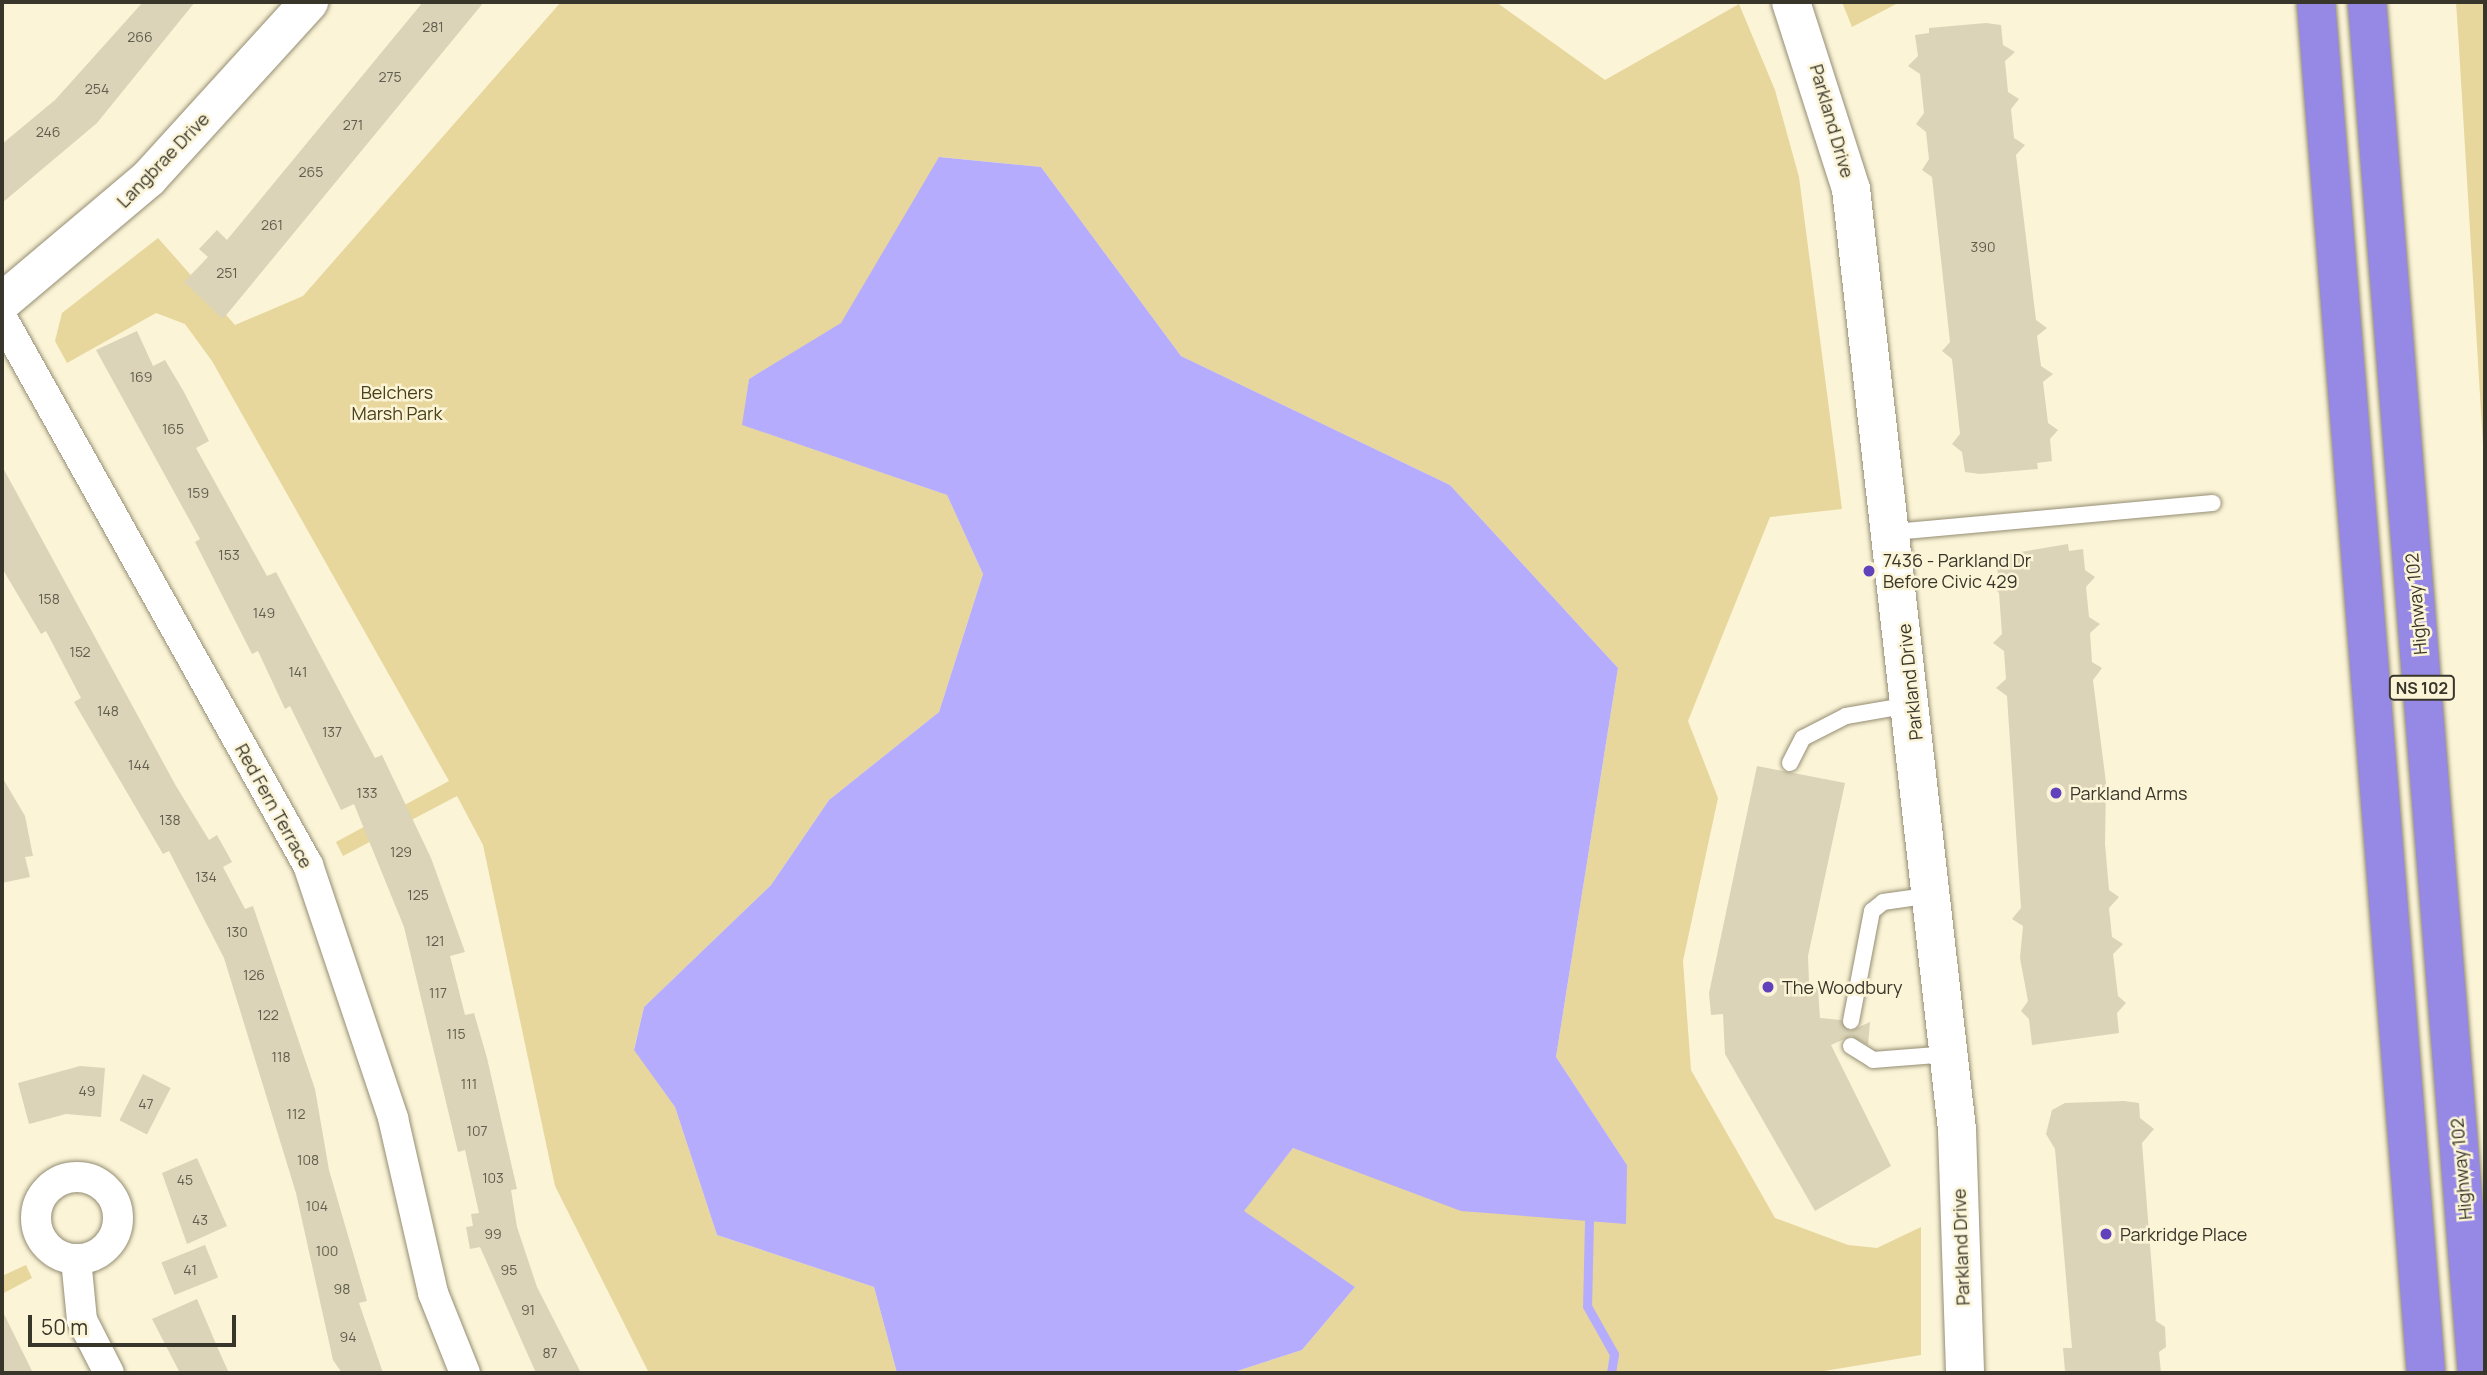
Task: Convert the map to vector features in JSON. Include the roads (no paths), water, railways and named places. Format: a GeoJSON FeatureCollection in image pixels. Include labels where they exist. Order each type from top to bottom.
{"type":"FeatureCollection","features":[{"type":"Feature","properties":{"kind":"highway","name":"NS 102"},"geometry":{"type":"LineString","coordinates":[[2316,2],[2426,1373]]}},
{"type":"Feature","properties":{"kind":"highway","name":"Highway 102"},"geometry":{"type":"LineString","coordinates":[[2367,2],[2477,1373]]}},
{"type":"Feature","properties":{"kind":"street","name":"Langbrae Drive"},"geometry":{"type":"LineString","coordinates":[[2,302],[149,178],[309,2]]}},
{"type":"Feature","properties":{"kind":"street","name":"Parkland Drive"},"geometry":{"type":"LineString","coordinates":[[1791,2],[1804,25],[1852,188],[1894,532],[1949,1054],[1965,1373]]}},
{"type":"Feature","properties":{"kind":"street","name":"Red Fern Terrace"},"geometry":{"type":"LineString","coordinates":[[2,318],[308,865],[389,1107],[433,1293],[466,1373]]}},
{"type":"Feature","properties":{"kind":"street"},"geometry":{"type":"LineString","coordinates":[[76,1259],[82,1320],[109,1373]]}},
{"type":"Feature","properties":{"kind":"lane"},"geometry":{"type":"LineString","coordinates":[[1894,532],[2213,503]]}},
{"type":"Feature","properties":{"kind":"lane"},"geometry":{"type":"LineString","coordinates":[[1790,763],[1803,738],[1846,716],[1912,705]]}},
{"type":"Feature","properties":{"kind":"lane"},"geometry":{"type":"LineString","coordinates":[[1851,1021],[1872,911],[1883,902],[1932,895]]}},
{"type":"Feature","properties":{"kind":"lane"},"geometry":{"type":"LineString","coordinates":[[1850,1046],[1873,1060],[1949,1054]]}},
{"type":"Feature","properties":{"kind":"waterway"},"geometry":{"type":"LineString","coordinates":[[1589,1221],[1587,1306],[1614,1354],[1611,1373]]}},
{"type":"Feature","properties":{"kind":"place","name":"7436 - Parkland Dr Before Civic 429"},"geometry":{"type":"Point","coordinates":[1869,571]}},
{"type":"Feature","properties":{"kind":"place","name":"Parkland Arms"},"geometry":{"type":"Point","coordinates":[2056,793]}},
{"type":"Feature","properties":{"kind":"place","name":"The Woodbury"},"geometry":{"type":"Point","coordinates":[1768,987]}},
{"type":"Feature","properties":{"kind":"place","name":"Parkridge Place"},"geometry":{"type":"Point","coordinates":[2106,1234]}},
{"type":"Feature","properties":{"kind":"park label","name":"Belchers Marsh Park"},"geometry":{"type":"Point","coordinates":[397,403]}}]}
